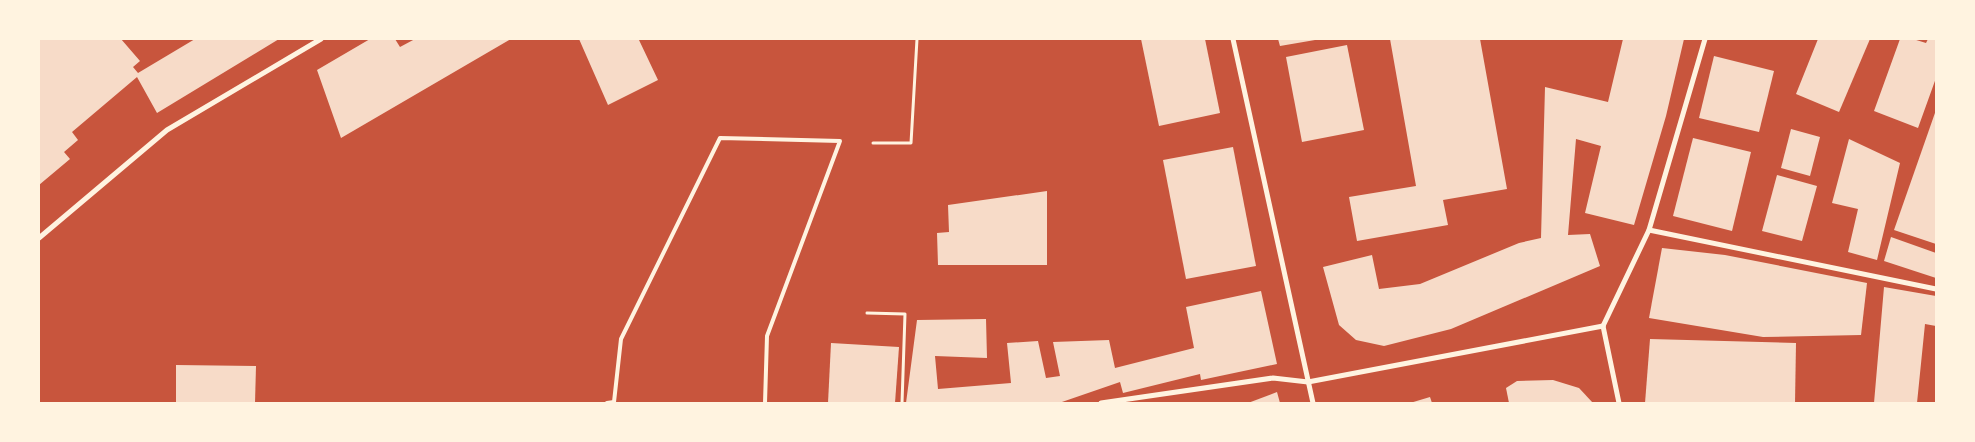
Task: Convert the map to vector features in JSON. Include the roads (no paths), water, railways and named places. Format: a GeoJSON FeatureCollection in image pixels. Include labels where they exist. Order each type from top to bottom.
{"type":"FeatureCollection","features":[{"type":"Feature","properties":{"kind":"street"},"geometry":{"type":"LineString","coordinates":[[39,238],[167,130],[321,39]]}},
{"type":"Feature","properties":{"kind":"street"},"geometry":{"type":"LineString","coordinates":[[1233,39],[1313,403]]}},
{"type":"Feature","properties":{"kind":"street"},"geometry":{"type":"LineString","coordinates":[[1619,403],[1603,326],[1648,230],[1706,39]]}},
{"type":"Feature","properties":{"kind":"street"},"geometry":{"type":"LineString","coordinates":[[1648,230],[1936,289]]}},
{"type":"Feature","properties":{"kind":"street"},"geometry":{"type":"LineString","coordinates":[[1101,403],[1274,378],[1308,382],[1603,326]]}},
{"type":"Feature","properties":{"kind":"lane"},"geometry":{"type":"LineString","coordinates":[[607,403],[614,402],[621,339],[720,138],[840,141],[768,336],[765,403]]}}]}
